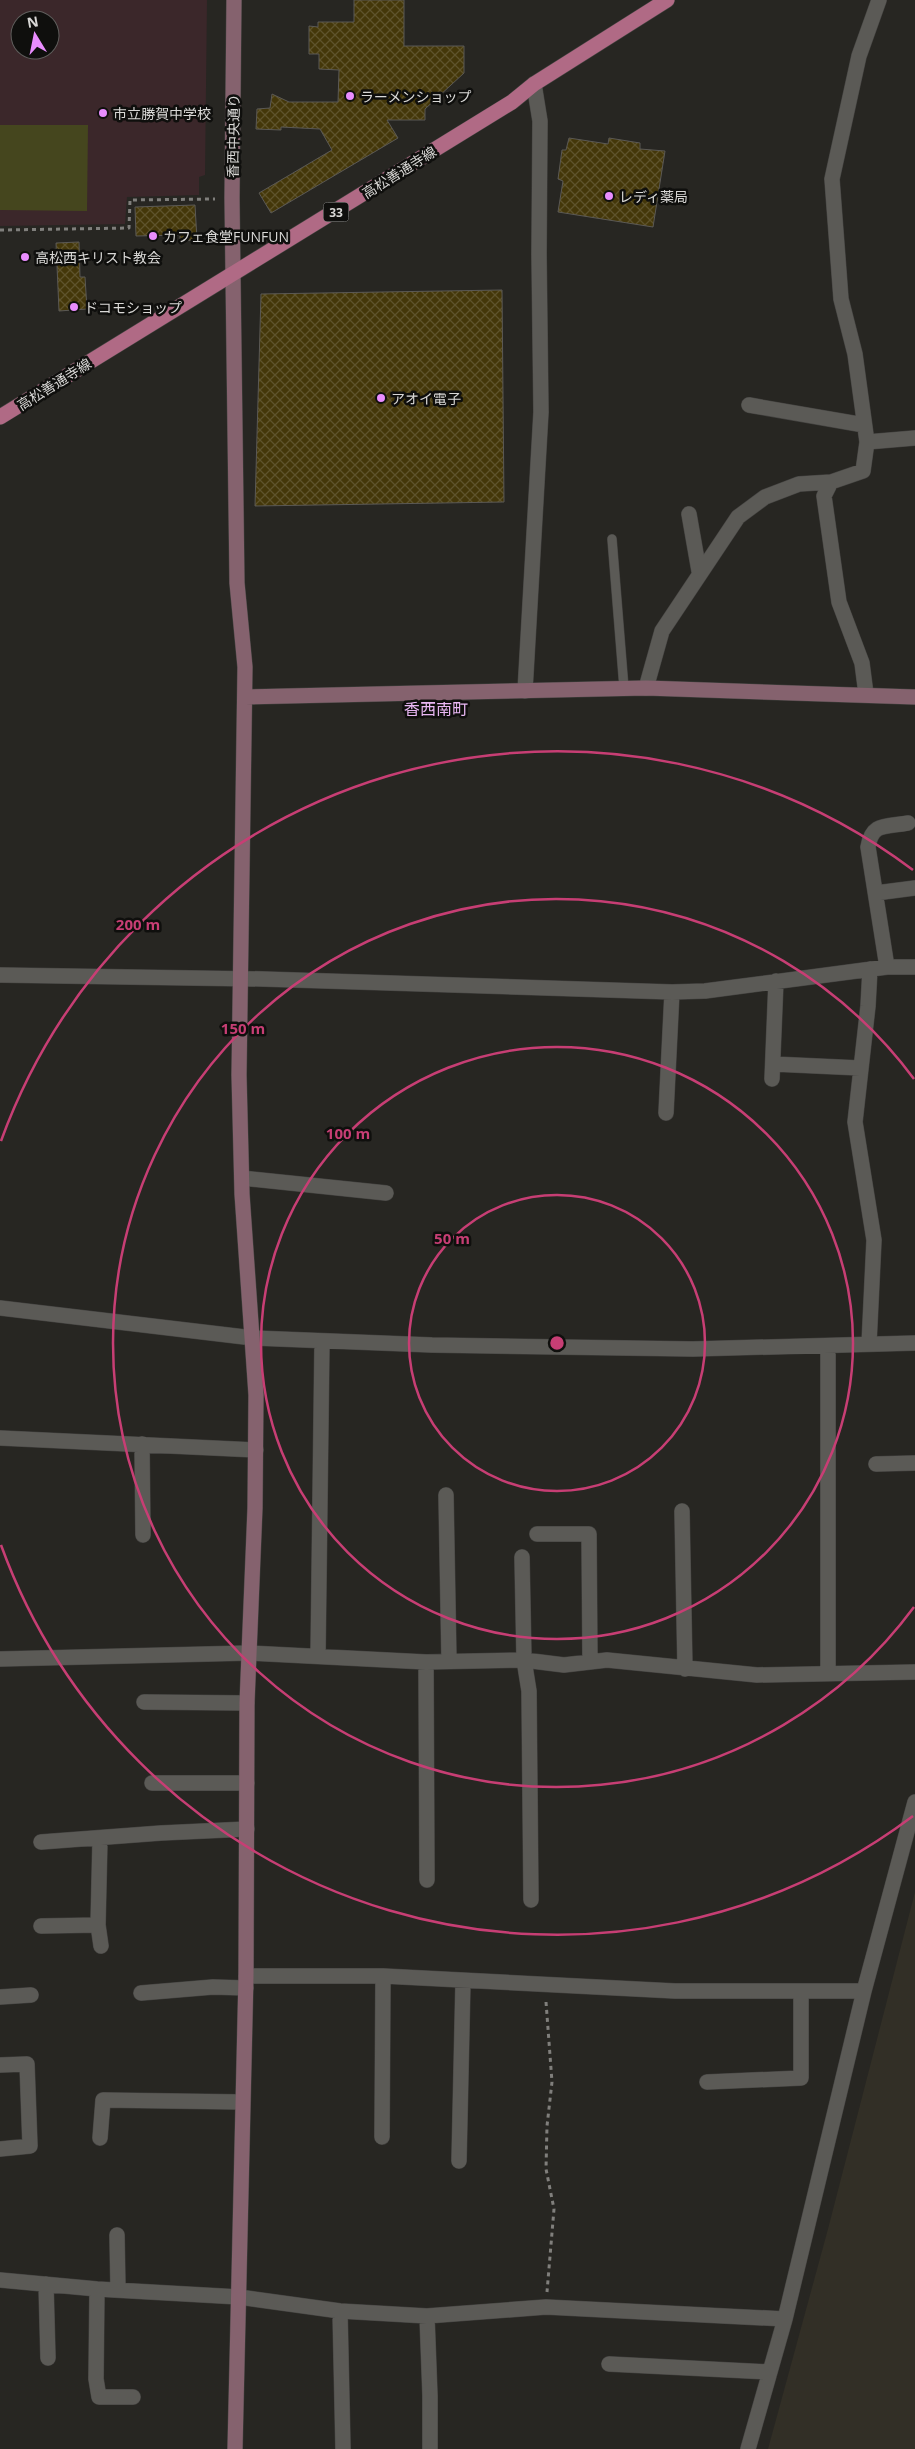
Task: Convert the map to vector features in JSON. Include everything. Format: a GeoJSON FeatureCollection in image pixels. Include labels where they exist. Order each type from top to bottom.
{"type":"FeatureCollection","features":[{"type":"Feature","properties":{"kind":"main road","name":"高松善通寺線"},"geometry":{"type":"LineString","coordinates":[[0,417],[512,102],[534,84],[667,0]]}},
{"type":"Feature","properties":{"kind":"street","name":"香西中央通り"},"geometry":{"type":"LineString","coordinates":[[234,0],[232,198],[237,583],[245,667],[239,980],[242,1178],[256,1395],[256,1450],[248,1653],[246,1982],[235,2449]]}},
{"type":"Feature","properties":{"kind":"street"},"geometry":{"type":"LineString","coordinates":[[646,688],[662,631],[738,516],[765,497],[799,484],[831,482],[864,471],[867,442],[855,354],[841,299],[832,179],[858,56],[879,0]]}},
{"type":"Feature","properties":{"kind":"street"},"geometry":{"type":"LineString","coordinates":[[525,691],[541,412],[538,254],[540,122],[534,84]]}},
{"type":"Feature","properties":{"kind":"street"},"geometry":{"type":"LineString","coordinates":[[749,405],[864,424]]}},
{"type":"Feature","properties":{"kind":"street"},"geometry":{"type":"LineString","coordinates":[[867,442],[915,438]]}},
{"type":"Feature","properties":{"kind":"street"},"geometry":{"type":"LineString","coordinates":[[831,482],[824,496],[839,602],[862,664],[866,694]]}},
{"type":"Feature","properties":{"kind":"street"},"geometry":{"type":"LineString","coordinates":[[689,514],[700,571]]}},
{"type":"Feature","properties":{"kind":"street"},"geometry":{"type":"LineString","coordinates":[[245,697],[624,688],[915,697]]}},
{"type":"Feature","properties":{"kind":"street"},"geometry":{"type":"LineString","coordinates":[[887,967],[868,847],[870,834],[876,829],[908,823]]}},
{"type":"Feature","properties":{"kind":"street"},"geometry":{"type":"LineString","coordinates":[[876,893],[915,888]]}},
{"type":"Feature","properties":{"kind":"street"},"geometry":{"type":"LineString","coordinates":[[0,975],[672,992],[705,991],[887,967],[915,967]]}},
{"type":"Feature","properties":{"kind":"street"},"geometry":{"type":"LineString","coordinates":[[869,1344],[874,1240],[855,1122],[868,1006],[870,969]]}},
{"type":"Feature","properties":{"kind":"street"},"geometry":{"type":"LineString","coordinates":[[772,1079],[776,981]]}},
{"type":"Feature","properties":{"kind":"street"},"geometry":{"type":"LineString","coordinates":[[666,1113],[672,992]]}},
{"type":"Feature","properties":{"kind":"street"},"geometry":{"type":"LineString","coordinates":[[773,1064],[860,1068]]}},
{"type":"Feature","properties":{"kind":"street"},"geometry":{"type":"LineString","coordinates":[[242,1178],[386,1193]]}},
{"type":"Feature","properties":{"kind":"street"},"geometry":{"type":"LineString","coordinates":[[0,1308],[253,1338],[322,1341],[432,1345],[693,1349],[915,1343]]}},
{"type":"Feature","properties":{"kind":"street"},"geometry":{"type":"LineString","coordinates":[[318,1656],[322,1341]]}},
{"type":"Feature","properties":{"kind":"street"},"geometry":{"type":"LineString","coordinates":[[828,1346],[828,1674]]}},
{"type":"Feature","properties":{"kind":"street"},"geometry":{"type":"LineString","coordinates":[[0,1438],[256,1450]]}},
{"type":"Feature","properties":{"kind":"street"},"geometry":{"type":"LineString","coordinates":[[142,1444],[142,1534]]}},
{"type":"Feature","properties":{"kind":"street"},"geometry":{"type":"LineString","coordinates":[[876,1464],[915,1462]]}},
{"type":"Feature","properties":{"kind":"street"},"geometry":{"type":"LineString","coordinates":[[446,1495],[449,1660]]}},
{"type":"Feature","properties":{"kind":"street"},"geometry":{"type":"LineString","coordinates":[[682,1511],[684,1669]]}},
{"type":"Feature","properties":{"kind":"street"},"geometry":{"type":"LineString","coordinates":[[537,1534],[590,1534],[590,1662]]}},
{"type":"Feature","properties":{"kind":"street"},"geometry":{"type":"LineString","coordinates":[[522,1557],[524,1660],[529,1691],[531,1900]]}},
{"type":"Feature","properties":{"kind":"street"},"geometry":{"type":"LineString","coordinates":[[0,1659],[248,1653],[426,1662],[449,1660],[524,1660],[564,1664],[607,1660],[757,1676],[915,1672]]}},
{"type":"Feature","properties":{"kind":"street"},"geometry":{"type":"LineString","coordinates":[[426,1662],[427,1880]]}},
{"type":"Feature","properties":{"kind":"street"},"geometry":{"type":"LineString","coordinates":[[144,1702],[248,1703]]}},
{"type":"Feature","properties":{"kind":"street"},"geometry":{"type":"LineString","coordinates":[[152,1784],[247,1783]]}},
{"type":"Feature","properties":{"kind":"street"},"geometry":{"type":"LineString","coordinates":[[748,2449],[785,2320],[864,1991],[915,1802]]}},
{"type":"Feature","properties":{"kind":"street"},"geometry":{"type":"LineString","coordinates":[[41,1842],[161,1833],[246,1830]]}},
{"type":"Feature","properties":{"kind":"street"},"geometry":{"type":"LineString","coordinates":[[100,1839],[98,1925],[101,1946]]}},
{"type":"Feature","properties":{"kind":"street"},"geometry":{"type":"LineString","coordinates":[[41,1926],[98,1925]]}},
{"type":"Feature","properties":{"kind":"street"},"geometry":{"type":"LineString","coordinates":[[141,1993],[213,1987],[246,1982],[383,1976],[546,1986],[675,1990],[864,1991]]}},
{"type":"Feature","properties":{"kind":"street"},"geometry":{"type":"LineString","coordinates":[[382,2137],[383,1976]]}},
{"type":"Feature","properties":{"kind":"street"},"geometry":{"type":"LineString","coordinates":[[459,2161],[463,1981]]}},
{"type":"Feature","properties":{"kind":"street"},"geometry":{"type":"LineString","coordinates":[[707,2082],[801,2078],[801,1991]]}},
{"type":"Feature","properties":{"kind":"street"},"geometry":{"type":"LineString","coordinates":[[0,1997],[31,1995]]}},
{"type":"Feature","properties":{"kind":"street"},"geometry":{"type":"LineString","coordinates":[[0,2066],[27,2064],[30,2146],[0,2148]]}},
{"type":"Feature","properties":{"kind":"street"},"geometry":{"type":"LineString","coordinates":[[100,2138],[103,2100],[242,2102]]}},
{"type":"Feature","properties":{"kind":"street"},"geometry":{"type":"LineString","coordinates":[[117,2235],[118,2289]]}},
{"type":"Feature","properties":{"kind":"street"},"geometry":{"type":"LineString","coordinates":[[0,2280],[96,2290],[118,2289],[239,2297],[340,2312],[427,2316],[546,2307],[785,2320]]}},
{"type":"Feature","properties":{"kind":"street"},"geometry":{"type":"LineString","coordinates":[[46,2284],[48,2358]]}},
{"type":"Feature","properties":{"kind":"street"},"geometry":{"type":"LineString","coordinates":[[96,2290],[96,2378],[99,2397],[133,2397]]}},
{"type":"Feature","properties":{"kind":"street"},"geometry":{"type":"LineString","coordinates":[[340,2312],[343,2449]]}},
{"type":"Feature","properties":{"kind":"street"},"geometry":{"type":"LineString","coordinates":[[427,2316],[430,2449]]}},
{"type":"Feature","properties":{"kind":"street"},"geometry":{"type":"LineString","coordinates":[[609,2364],[770,2372]]}},
{"type":"Feature","properties":{"kind":"lane"},"geometry":{"type":"LineString","coordinates":[[612,539],[624,688]]}},
{"type":"Feature","properties":{"kind":"path"},"geometry":{"type":"LineString","coordinates":[[0,230],[129,228],[130,200],[232,198]]}},
{"type":"Feature","properties":{"kind":"path"},"geometry":{"type":"LineString","coordinates":[[546,1986],[552,2082],[547,2126],[546,2169],[554,2209],[546,2307]]}},
{"type":"Feature","properties":{"kind":"shaded area","name":"市立勝賀中学校"},"geometry":{"type":"Polygon","coordinates":[[[0,0],[207,0],[205,175],[199,177],[199,195],[127,197],[125,224],[0,226],[0,0]]]}},
{"type":"Feature","properties":{"kind":"shaded area"},"geometry":{"type":"Polygon","coordinates":[[[0,125],[88,125],[87,211],[0,210],[0,125]]]}},
{"type":"Feature","properties":{"kind":"shaded area"},"geometry":{"type":"Polygon","coordinates":[[[915,1892],[915,2449],[768,2449],[828,2229],[915,1892]]]}},
{"type":"Feature","properties":{"kind":"building"},"geometry":{"type":"Polygon","coordinates":[[[354,0],[404,0],[404,46],[464,46],[464,73],[425,109],[425,120],[387,120],[398,138],[271,213],[259,193],[332,150],[320,129],[281,127],[281,130],[256,129],[257,109],[270,108],[272,94],[289,102],[338,102],[339,70],[319,69],[319,54],[309,54],[309,26],[318,27],[318,22],[354,22],[354,0]]]}},
{"type":"Feature","properties":{"kind":"building","name":"レディ薬局"},"geometry":{"type":"Polygon","coordinates":[[[569,138],[608,144],[609,138],[640,143],[640,149],[665,151],[653,227],[558,212],[563,181],[558,179],[562,150],[566,150],[569,138]]]}},
{"type":"Feature","properties":{"kind":"building"},"geometry":{"type":"Polygon","coordinates":[[[195,205],[197,240],[180,241],[180,235],[136,236],[135,207],[195,205]]]}},
{"type":"Feature","properties":{"kind":"building"},"geometry":{"type":"Polygon","coordinates":[[[79,242],[80,277],[85,277],[87,309],[59,311],[56,243],[79,242]]]}},
{"type":"Feature","properties":{"kind":"building","name":"アオイ電子"},"geometry":{"type":"Polygon","coordinates":[[[502,290],[504,502],[255,506],[261,294],[502,290]]]}},
{"type":"Feature","properties":{"kind":"place","name":"ラーメンショップ"},"geometry":{"type":"Point","coordinates":[350,96]}},
{"type":"Feature","properties":{"kind":"place","name":"市立勝賀中学校"},"geometry":{"type":"Point","coordinates":[103,113]}},
{"type":"Feature","properties":{"kind":"place","name":"レディ薬局"},"geometry":{"type":"Point","coordinates":[609,196]}},
{"type":"Feature","properties":{"kind":"place","name":"カフェ食堂FUNFUN"},"geometry":{"type":"Point","coordinates":[153,236]}},
{"type":"Feature","properties":{"kind":"place","name":"高松西キリスト教会"},"geometry":{"type":"Point","coordinates":[25,257]}},
{"type":"Feature","properties":{"kind":"place","name":"ドコモショップ"},"geometry":{"type":"Point","coordinates":[74,307]}},
{"type":"Feature","properties":{"kind":"place","name":"アオイ電子"},"geometry":{"type":"Point","coordinates":[381,398]}},
{"type":"Feature","properties":{"kind":"district","name":"香西南町"},"geometry":{"type":"Point","coordinates":[436,709]}}]}
